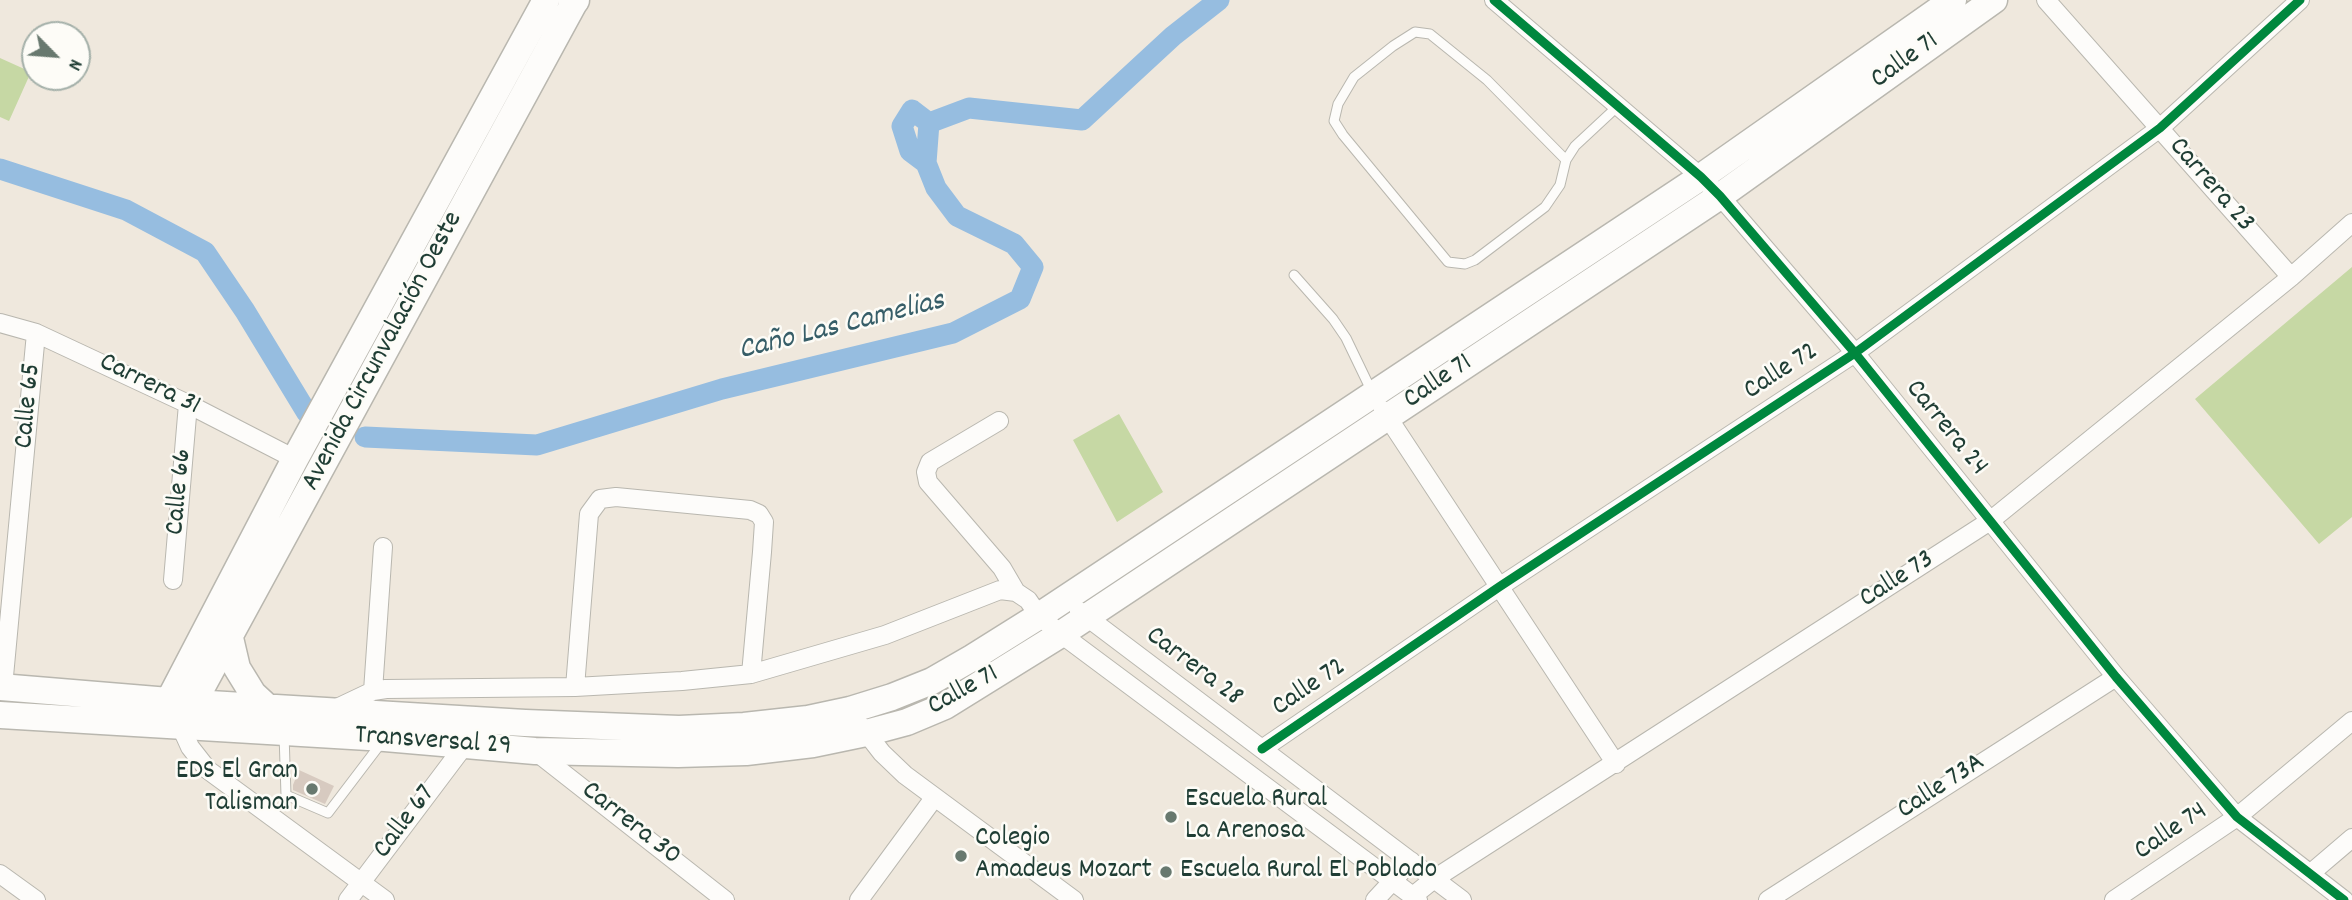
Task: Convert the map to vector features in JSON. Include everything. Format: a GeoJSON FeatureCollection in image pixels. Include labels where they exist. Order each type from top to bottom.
{"type":"FeatureCollection","features":[{"type":"Feature","properties":{"kind":"main road","name":"Avenida Circunvalación Oeste"},"geometry":{"type":"LineString","coordinates":[[175,714],[295,459],[546,0]]}},
{"type":"Feature","properties":{"kind":"main road","name":"Avenida Circunvalación Oeste"},"geometry":{"type":"LineString","coordinates":[[175,714],[230,638],[574,0]]}},
{"type":"Feature","properties":{"kind":"main road","name":"Calle 71"},"geometry":{"type":"LineString","coordinates":[[850,710],[932,681],[972,659],[1064,600],[1700,177],[1953,0]]}},
{"type":"Feature","properties":{"kind":"main road","name":"Calle 71"},"geometry":{"type":"LineString","coordinates":[[866,733],[907,722],[945,706],[1061,634],[1720,196],[1994,0]]}},
{"type":"Feature","properties":{"kind":"main road"},"geometry":{"type":"LineString","coordinates":[[230,638],[240,675],[253,694],[279,716]]}},
{"type":"Feature","properties":{"kind":"main road","name":"Transversal 29"},"geometry":{"type":"LineString","coordinates":[[2,687],[175,714]]}},
{"type":"Feature","properties":{"kind":"main road","name":"Transversal 29"},"geometry":{"type":"LineString","coordinates":[[0,715],[279,716],[334,710],[525,723],[679,729],[808,719],[850,710]]}},
{"type":"Feature","properties":{"kind":"main road","name":"Transversal 29"},"geometry":{"type":"LineString","coordinates":[[279,716],[385,738],[535,751],[678,754],[746,752],[813,744],[866,733]]}},
{"type":"Feature","properties":{"kind":"street","name":"Carrera 24"},"geometry":{"type":"LineString","coordinates":[[1494,0],[1720,196],[1854,353],[2116,677],[2237,817],[2344,900]]}},
{"type":"Feature","properties":{"kind":"street","name":"Carrera 23"},"geometry":{"type":"LineString","coordinates":[[2046,0],[2291,278]]}},
{"type":"Feature","properties":{"kind":"street","name":"Calle 72"},"geometry":{"type":"LineString","coordinates":[[1262,749],[1499,587],[1854,353],[2160,128],[2300,0]]}},
{"type":"Feature","properties":{"kind":"street","name":"Calle 73"},"geometry":{"type":"LineString","coordinates":[[1416,898],[1434,879],[1990,521],[2291,278],[2352,223]]}},
{"type":"Feature","properties":{"kind":"street","name":"Carrera 31"},"geometry":{"type":"LineString","coordinates":[[0,323],[36,333],[188,404],[295,459]]}},
{"type":"Feature","properties":{"kind":"street","name":"Calle 65"},"geometry":{"type":"LineString","coordinates":[[2,687],[36,333]]}},
{"type":"Feature","properties":{"kind":"street"},"geometry":{"type":"LineString","coordinates":[[1373,394],[1616,764]]}},
{"type":"Feature","properties":{"kind":"street","name":"Calle 66"},"geometry":{"type":"LineString","coordinates":[[173,580],[188,404]]}},
{"type":"Feature","properties":{"kind":"street","name":"Carrera 28"},"geometry":{"type":"LineString","coordinates":[[999,421],[930,462],[926,472],[928,482],[1002,568],[1016,592],[1028,600],[1039,616],[1061,634],[1416,898]]}},
{"type":"Feature","properties":{"kind":"street"},"geometry":{"type":"LineString","coordinates":[[575,687],[589,514],[600,499],[616,497],[750,510],[759,514],[764,522],[763,542],[751,674]]}},
{"type":"Feature","properties":{"kind":"street"},"geometry":{"type":"LineString","coordinates":[[373,691],[383,547]]}},
{"type":"Feature","properties":{"kind":"street"},"geometry":{"type":"LineString","coordinates":[[334,710],[373,691],[386,689],[575,687],[751,674],[885,635],[1000,590],[1016,592]]}},
{"type":"Feature","properties":{"kind":"street","name":"Carrera 28"},"geometry":{"type":"LineString","coordinates":[[1064,600],[1462,900]]}},
{"type":"Feature","properties":{"kind":"street","name":"Calle 73A"},"geometry":{"type":"LineString","coordinates":[[1768,900],[2116,677]]}},
{"type":"Feature","properties":{"kind":"street"},"geometry":{"type":"LineString","coordinates":[[850,710],[897,768],[1074,900]]}},
{"type":"Feature","properties":{"kind":"street"},"geometry":{"type":"LineString","coordinates":[[175,714],[190,747],[208,770],[386,900]]}},
{"type":"Feature","properties":{"kind":"street","name":"Calle 74"},"geometry":{"type":"LineString","coordinates":[[2114,900],[2237,817],[2352,721]]}},
{"type":"Feature","properties":{"kind":"street","name":"Calle 67"},"geometry":{"type":"LineString","coordinates":[[348,900],[464,746]]}},
{"type":"Feature","properties":{"kind":"street","name":"Carrera 30"},"geometry":{"type":"LineString","coordinates":[[535,751],[725,900]]}},
{"type":"Feature","properties":{"kind":"street"},"geometry":{"type":"LineString","coordinates":[[859,900],[934,798]]}},
{"type":"Feature","properties":{"kind":"street"},"geometry":{"type":"LineString","coordinates":[[2311,873],[2352,838]]}},
{"type":"Feature","properties":{"kind":"street"},"geometry":{"type":"LineString","coordinates":[[1375,900],[1411,861]]}},
{"type":"Feature","properties":{"kind":"street"},"geometry":{"type":"LineString","coordinates":[[0,874],[36,900]]}},
{"type":"Feature","properties":{"kind":"lane"},"geometry":{"type":"LineString","coordinates":[[1566,160],[1487,80],[1430,34],[1415,32],[1354,77],[1338,104],[1334,121],[1448,261],[1465,264],[1475,260],[1545,207],[1560,185],[1566,160],[1575,146],[1618,106]]}},
{"type":"Feature","properties":{"kind":"lane"},"geometry":{"type":"LineString","coordinates":[[1294,275],[1346,338],[1373,394]]}},
{"type":"Feature","properties":{"kind":"lane"},"geometry":{"type":"LineString","coordinates":[[279,716],[286,794],[328,813],[385,738]]}},
{"type":"Feature","properties":{"kind":"green space"},"geometry":{"type":"Polygon","coordinates":[[[0,58],[21,67],[22,91],[9,121],[0,117],[0,58]]]}},
{"type":"Feature","properties":{"kind":"green space"},"geometry":{"type":"Polygon","coordinates":[[[2352,267],[2352,517],[2319,544],[2195,399],[2352,267]]]}},
{"type":"Feature","properties":{"kind":"green space"},"geometry":{"type":"Polygon","coordinates":[[[1119,414],[1163,492],[1117,522],[1073,440],[1119,414]]]}},
{"type":"Feature","properties":{"kind":"building","name":"EDS El Gran Talisman"},"geometry":{"type":"Polygon","coordinates":[[[299,770],[334,786],[325,804],[293,790],[299,770]]]}},
{"type":"Feature","properties":{"kind":"waterway","name":"Caño Las Camelias"},"geometry":{"type":"LineString","coordinates":[[365,437],[537,445],[722,389],[953,333],[1020,299],[1033,267],[1014,244],[957,216],[936,188],[926,163],[929,123],[969,108],[1082,120],[1173,36],[1219,0]]}},
{"type":"Feature","properties":{"kind":"waterway"},"geometry":{"type":"LineString","coordinates":[[926,163],[910,151],[902,126],[912,110],[929,123]]}},
{"type":"Feature","properties":{"kind":"waterway","name":"Caño Las Camelias"},"geometry":{"type":"LineString","coordinates":[[0,169],[126,210],[205,252],[245,311],[307,413]]}},
{"type":"Feature","properties":{"kind":"cycle path"},"geometry":{"type":"LineString","coordinates":[[1494,0],[1720,196],[1855,353],[2116,677],[2237,817],[2344,900]]}},
{"type":"Feature","properties":{"kind":"cycle path"},"geometry":{"type":"LineString","coordinates":[[1262,749],[1499,587],[1855,353],[2160,128],[2300,0]]}},
{"type":"Feature","properties":{"kind":"place","name":"EDS El Gran Talisman"},"geometry":{"type":"Point","coordinates":[312,789]}},
{"type":"Feature","properties":{"kind":"place","name":"Escuela Rural La Arenosa"},"geometry":{"type":"Point","coordinates":[1171,817]}},
{"type":"Feature","properties":{"kind":"place","name":"Colegio Amadeus Mozart"},"geometry":{"type":"Point","coordinates":[961,856]}},
{"type":"Feature","properties":{"kind":"place","name":"Escuela Rural El Poblado"},"geometry":{"type":"Point","coordinates":[1166,872]}}]}
